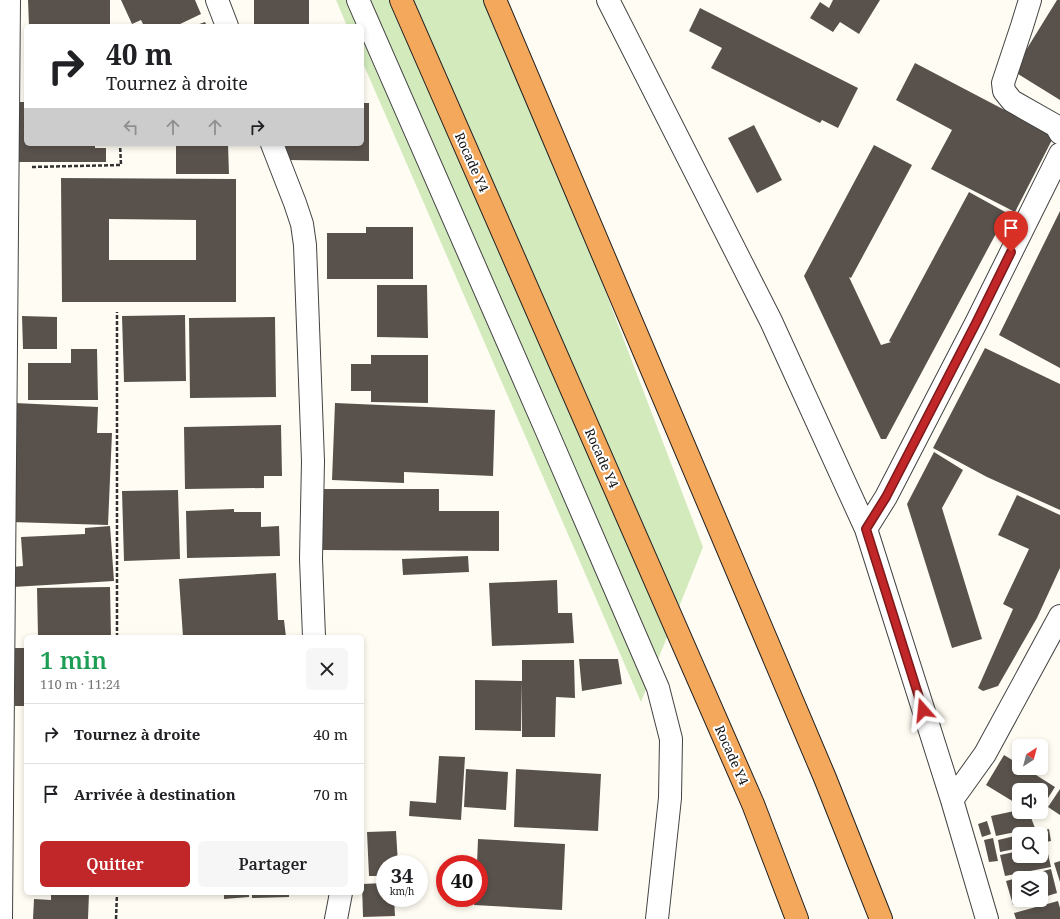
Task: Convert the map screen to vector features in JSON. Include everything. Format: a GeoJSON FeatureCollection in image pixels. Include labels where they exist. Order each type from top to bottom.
{"type":"FeatureCollection","features":[{"type":"Feature","properties":{"kind":"highway","name":"Rocade Y4"},"geometry":{"type":"LineString","coordinates":[[401,0],[753,804],[797,919]]}},
{"type":"Feature","properties":{"kind":"highway"},"geometry":{"type":"LineString","coordinates":[[495,0],[825,778],[881,919]]}},
{"type":"Feature","properties":{"kind":"street"},"geometry":{"type":"LineString","coordinates":[[1,919],[3,302],[8,167],[9,0]]}},
{"type":"Feature","properties":{"kind":"street"},"geometry":{"type":"LineString","coordinates":[[217,0],[226,24]]}},
{"type":"Feature","properties":{"kind":"street"},"geometry":{"type":"LineString","coordinates":[[358,0],[658,688],[671,739],[670,798],[657,919]]}},
{"type":"Feature","properties":{"kind":"street"},"geometry":{"type":"LineString","coordinates":[[608,0],[771,321],[866,529],[952,800],[987,919]]}},
{"type":"Feature","properties":{"kind":"street"},"geometry":{"type":"LineString","coordinates":[[1030,0],[1003,83],[1004,92],[1012,101],[1056,126],[1060,133]]}},
{"type":"Feature","properties":{"kind":"street"},"geometry":{"type":"LineString","coordinates":[[273,146],[302,224],[305,244],[314,460],[311,560],[314,635]]}},
{"type":"Feature","properties":{"kind":"street"},"geometry":{"type":"LineString","coordinates":[[866,529],[889,490],[976,323],[1060,154]]}},
{"type":"Feature","properties":{"kind":"street"},"geometry":{"type":"LineString","coordinates":[[952,800],[985,754],[1060,616]]}},
{"type":"Feature","properties":{"kind":"street"},"geometry":{"type":"LineString","coordinates":[[336,919],[341,895]]}},
{"type":"Feature","properties":{"kind":"path"},"geometry":{"type":"LineString","coordinates":[[8,167],[121,165],[120,146]]}},
{"type":"Feature","properties":{"kind":"path"},"geometry":{"type":"LineString","coordinates":[[117,312],[117,635]]}},
{"type":"Feature","properties":{"kind":"path"},"geometry":{"type":"LineString","coordinates":[[116,895],[116,919]]}},
{"type":"Feature","properties":{"kind":"green space"},"geometry":{"type":"Polygon","coordinates":[[[336,0],[494,0],[703,547],[641,702],[364,66],[364,24],[346,24],[336,0]]]}},
{"type":"Feature","properties":{"kind":"building"},"geometry":{"type":"Polygon","coordinates":[[[28,0],[110,0],[110,24],[29,24],[28,0]]]}},
{"type":"Feature","properties":{"kind":"building"},"geometry":{"type":"Polygon","coordinates":[[[121,0],[195,0],[201,14],[180,24],[143,24],[141,20],[132,24],[121,0]]]}},
{"type":"Feature","properties":{"kind":"building"},"geometry":{"type":"Polygon","coordinates":[[[254,0],[309,0],[309,24],[254,24],[254,0]]]}},
{"type":"Feature","properties":{"kind":"building"},"geometry":{"type":"Polygon","coordinates":[[[833,0],[880,0],[859,34],[840,22],[833,32],[810,18],[820,2],[829,8],[833,0]]]}},
{"type":"Feature","properties":{"kind":"building"},"geometry":{"type":"Polygon","coordinates":[[[1057,0],[1060,0],[1060,100],[1013,71],[1057,0]]]}},
{"type":"Feature","properties":{"kind":"building"},"geometry":{"type":"Polygon","coordinates":[[[700,8],[858,88],[838,128],[822,120],[820,123],[711,68],[722,48],[689,31],[700,8]]]}},
{"type":"Feature","properties":{"kind":"building"},"geometry":{"type":"Polygon","coordinates":[[[915,63],[1054,136],[1015,212],[931,169],[952,130],[896,100],[915,63]]]}},
{"type":"Feature","properties":{"kind":"building"},"geometry":{"type":"Polygon","coordinates":[[[19,102],[24,102],[24,146],[95,146],[95,148],[106,148],[106,162],[19,162],[19,102]]]}},
{"type":"Feature","properties":{"kind":"building"},"geometry":{"type":"Polygon","coordinates":[[[364,103],[369,103],[369,161],[286,160],[286,146],[364,146],[364,103]]]}},
{"type":"Feature","properties":{"kind":"building"},"geometry":{"type":"Polygon","coordinates":[[[754,125],[782,180],[757,193],[728,138],[754,125]]]}},
{"type":"Feature","properties":{"kind":"building"},"geometry":{"type":"Polygon","coordinates":[[[874,145],[912,165],[851,278],[849,277],[881,345],[891,342],[889,341],[969,192],[1007,213],[886,439],[881,439],[804,276],[874,145]]]}},
{"type":"Feature","properties":{"kind":"building"},"geometry":{"type":"Polygon","coordinates":[[[176,146],[228,146],[229,174],[176,174],[176,146]]]}},
{"type":"Feature","properties":{"kind":"building"},"geometry":{"type":"Polygon","coordinates":[[[61,178],[236,179],[236,302],[62,302],[61,178]],[[109,219],[109,260],[196,260],[196,220],[109,219]]]}},
{"type":"Feature","properties":{"kind":"building"},"geometry":{"type":"Polygon","coordinates":[[[1060,211],[1060,368],[999,335],[1060,211]]]}},
{"type":"Feature","properties":{"kind":"building"},"geometry":{"type":"Polygon","coordinates":[[[366,227],[413,227],[413,279],[327,279],[327,233],[366,233],[366,227]]]}},
{"type":"Feature","properties":{"kind":"building"},"geometry":{"type":"Polygon","coordinates":[[[377,285],[427,285],[428,338],[377,337],[377,285]]]}},
{"type":"Feature","properties":{"kind":"building"},"geometry":{"type":"Polygon","coordinates":[[[185,315],[186,381],[124,382],[122,316],[185,315]]]}},
{"type":"Feature","properties":{"kind":"building"},"geometry":{"type":"Polygon","coordinates":[[[22,316],[57,317],[57,349],[23,349],[22,316]]]}},
{"type":"Feature","properties":{"kind":"building"},"geometry":{"type":"Polygon","coordinates":[[[275,317],[276,397],[190,398],[189,318],[275,317]]]}},
{"type":"Feature","properties":{"kind":"building"},"geometry":{"type":"Polygon","coordinates":[[[985,348],[1060,384],[1060,510],[987,477],[933,448],[985,348]]]}},
{"type":"Feature","properties":{"kind":"building"},"geometry":{"type":"Polygon","coordinates":[[[71,349],[97,349],[98,400],[28,400],[28,363],[71,363],[71,349]]]}},
{"type":"Feature","properties":{"kind":"building"},"geometry":{"type":"Polygon","coordinates":[[[371,355],[428,355],[428,403],[371,402],[371,391],[351,391],[351,364],[371,364],[371,355]]]}},
{"type":"Feature","properties":{"kind":"building"},"geometry":{"type":"Polygon","coordinates":[[[15,403],[98,407],[97,433],[112,433],[108,525],[11,522],[15,403]]]}},
{"type":"Feature","properties":{"kind":"building"},"geometry":{"type":"Polygon","coordinates":[[[335,403],[495,410],[493,476],[404,472],[404,483],[332,480],[335,403]]]}},
{"type":"Feature","properties":{"kind":"building"},"geometry":{"type":"Polygon","coordinates":[[[281,425],[282,476],[264,476],[264,488],[185,489],[184,427],[281,425]]]}},
{"type":"Feature","properties":{"kind":"building"},"geometry":{"type":"Polygon","coordinates":[[[934,452],[963,470],[942,508],[982,639],[952,648],[907,504],[934,452]]]}},
{"type":"Feature","properties":{"kind":"building"},"geometry":{"type":"Polygon","coordinates":[[[322,489],[439,489],[439,511],[499,511],[499,551],[323,550],[322,489]]]}},
{"type":"Feature","properties":{"kind":"building"},"geometry":{"type":"Polygon","coordinates":[[[178,490],[180,559],[124,561],[122,491],[178,490]]]}},
{"type":"Feature","properties":{"kind":"building"},"geometry":{"type":"Polygon","coordinates":[[[1017,495],[1060,515],[1060,568],[1037,618],[998,686],[983,691],[978,688],[1013,609],[1003,604],[1029,549],[998,535],[1017,495]]]}},
{"type":"Feature","properties":{"kind":"building"},"geometry":{"type":"Polygon","coordinates":[[[234,509],[234,512],[261,512],[261,527],[279,526],[280,556],[187,558],[186,511],[234,509]]]}},
{"type":"Feature","properties":{"kind":"building"},"geometry":{"type":"Polygon","coordinates":[[[110,526],[114,581],[13,587],[12,567],[23,566],[21,537],[85,534],[85,528],[110,526]]]}},
{"type":"Feature","properties":{"kind":"building"},"geometry":{"type":"Polygon","coordinates":[[[468,556],[469,572],[403,575],[402,559],[468,556]]]}},
{"type":"Feature","properties":{"kind":"building"},"geometry":{"type":"Polygon","coordinates":[[[276,573],[278,620],[284,620],[286,635],[183,635],[179,579],[276,573]]]}},
{"type":"Feature","properties":{"kind":"building"},"geometry":{"type":"Polygon","coordinates":[[[557,580],[558,613],[572,613],[574,643],[492,646],[489,583],[557,580]]]}},
{"type":"Feature","properties":{"kind":"building"},"geometry":{"type":"Polygon","coordinates":[[[110,587],[111,635],[38,635],[37,588],[110,587]]]}},
{"type":"Feature","properties":{"kind":"building"},"geometry":{"type":"Polygon","coordinates":[[[14,648],[24,648],[24,706],[15,706],[14,648]]]}},
{"type":"Feature","properties":{"kind":"building"},"geometry":{"type":"Polygon","coordinates":[[[579,659],[618,659],[622,684],[582,691],[579,659]]]}},
{"type":"Feature","properties":{"kind":"building"},"geometry":{"type":"Polygon","coordinates":[[[522,660],[574,660],[575,698],[556,697],[555,737],[522,737],[522,660]]]}},
{"type":"Feature","properties":{"kind":"building"},"geometry":{"type":"Polygon","coordinates":[[[475,680],[522,681],[521,731],[475,730],[475,680]]]}},
{"type":"Feature","properties":{"kind":"building"},"geometry":{"type":"Polygon","coordinates":[[[1004,755],[1012,760],[1012,775],[1036,775],[1055,787],[1048,798],[1048,783],[1012,783],[1012,801],[986,785],[1004,755]]]}},
{"type":"Feature","properties":{"kind":"building"},"geometry":{"type":"Polygon","coordinates":[[[439,756],[465,757],[461,820],[409,816],[410,801],[436,803],[439,756]]]}},
{"type":"Feature","properties":{"kind":"building"},"geometry":{"type":"Polygon","coordinates":[[[466,769],[508,772],[506,810],[464,807],[466,769]]]}},
{"type":"Feature","properties":{"kind":"building"},"geometry":{"type":"Polygon","coordinates":[[[516,769],[601,774],[598,831],[514,827],[516,769]]]}},
{"type":"Feature","properties":{"kind":"building"},"geometry":{"type":"Polygon","coordinates":[[[1060,789],[1060,815],[1048,807],[1060,789]]]}},
{"type":"Feature","properties":{"kind":"building"},"geometry":{"type":"Polygon","coordinates":[[[1012,812],[1012,819],[1032,819],[1035,827],[1012,827],[1012,833],[996,836],[991,816],[1012,812]]]}},
{"type":"Feature","properties":{"kind":"building"},"geometry":{"type":"Polygon","coordinates":[[[987,821],[991,834],[982,837],[978,824],[987,821]]]}},
{"type":"Feature","properties":{"kind":"building"},"geometry":{"type":"Polygon","coordinates":[[[1048,829],[1051,841],[1048,842],[1048,829]]]}},
{"type":"Feature","properties":{"kind":"building"},"geometry":{"type":"Polygon","coordinates":[[[396,831],[397,855],[376,855],[376,876],[369,876],[367,832],[396,831]]]}},
{"type":"Feature","properties":{"kind":"building"},"geometry":{"type":"Polygon","coordinates":[[[1012,837],[1012,849],[1000,852],[998,840],[1012,837]]]}},
{"type":"Feature","properties":{"kind":"building"},"geometry":{"type":"Polygon","coordinates":[[[993,838],[998,861],[989,862],[984,840],[993,838]]]}},
{"type":"Feature","properties":{"kind":"building"},"geometry":{"type":"Polygon","coordinates":[[[478,839],[565,844],[562,910],[488,906],[488,855],[477,855],[478,839]]]}},
{"type":"Feature","properties":{"kind":"building"},"geometry":{"type":"Polygon","coordinates":[[[1012,852],[1012,863],[1048,863],[1048,854],[1051,867],[1031,871],[1012,871],[1012,875],[1005,876],[1000,855],[1012,852]]]}},
{"type":"Feature","properties":{"kind":"building"},"geometry":{"type":"Polygon","coordinates":[[[1060,861],[1060,882],[1054,863],[1060,861]]]}},
{"type":"Feature","properties":{"kind":"building"},"geometry":{"type":"Polygon","coordinates":[[[1051,869],[1057,893],[1048,896],[1048,871],[1044,871],[1051,869]]]}},
{"type":"Feature","properties":{"kind":"building"},"geometry":{"type":"Polygon","coordinates":[[[1012,879],[1012,902],[1006,881],[1012,879]]]}},
{"type":"Feature","properties":{"kind":"building"},"geometry":{"type":"Polygon","coordinates":[[[376,883],[376,907],[394,907],[395,916],[363,917],[362,895],[364,895],[364,884],[376,883]]]}},
{"type":"Feature","properties":{"kind":"building"},"geometry":{"type":"Polygon","coordinates":[[[51,895],[89,895],[88,919],[33,919],[34,899],[51,900],[51,895]]]}},
{"type":"Feature","properties":{"kind":"building"},"geometry":{"type":"Polygon","coordinates":[[[224,895],[249,895],[249,897],[224,899],[224,895]]]}},
{"type":"Feature","properties":{"kind":"building"},"geometry":{"type":"Polygon","coordinates":[[[252,895],[289,895],[289,897],[252,898],[252,895]]]}},
{"type":"Feature","properties":{"kind":"building"},"geometry":{"type":"Polygon","coordinates":[[[1058,901],[1060,908],[1060,919],[1016,919],[1014,913],[1036,907],[1048,907],[1048,904],[1058,901]]]}},
{"type":"Feature","properties":{"kind":"route"},"geometry":{"type":"LineString","coordinates":[[923,710],[866,529],[886,497],[1011,252]]}}]}
